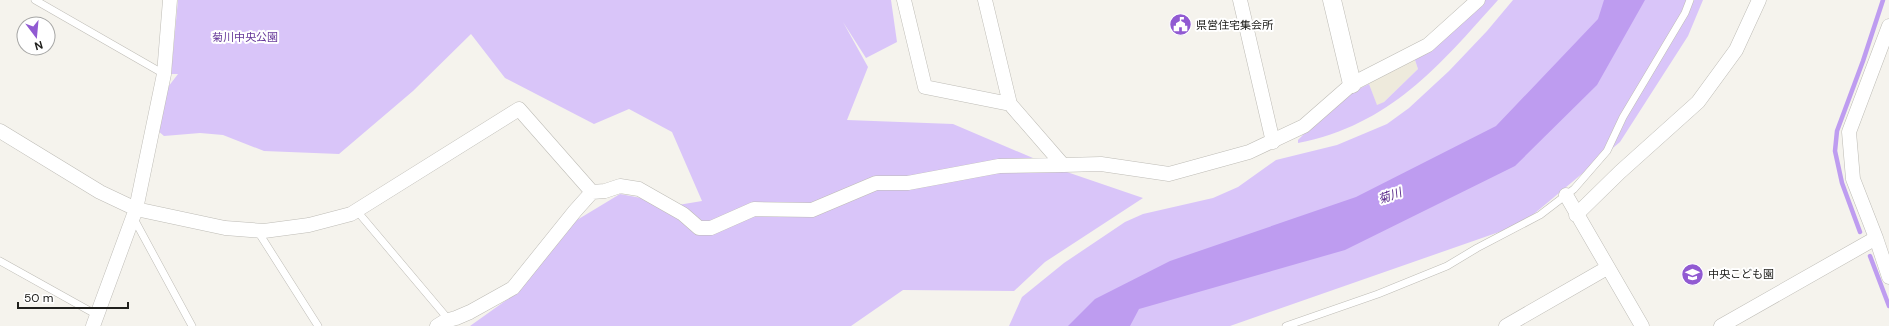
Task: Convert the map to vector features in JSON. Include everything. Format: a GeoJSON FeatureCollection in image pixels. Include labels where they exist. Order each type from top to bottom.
{"type":"FeatureCollection","features":[{"type":"Feature","properties":{"kind":"street"},"geometry":{"type":"LineString","coordinates":[[95,320],[134,213],[164,74],[170,0]]}},
{"type":"Feature","properties":{"kind":"street"},"geometry":{"type":"LineString","coordinates":[[904,0],[925,87],[1010,104]]}},
{"type":"Feature","properties":{"kind":"street"},"geometry":{"type":"LineString","coordinates":[[985,0],[1010,104],[1063,165]]}},
{"type":"Feature","properties":{"kind":"street"},"geometry":{"type":"LineString","coordinates":[[1240,0],[1273,142]]}},
{"type":"Feature","properties":{"kind":"street"},"geometry":{"type":"LineString","coordinates":[[1332,0],[1352,84]]}},
{"type":"Feature","properties":{"kind":"street"},"geometry":{"type":"LineString","coordinates":[[443,323],[470,312],[513,288],[592,192],[605,191],[620,186],[639,189],[683,214],[699,228],[711,228],[754,209],[812,210],[876,183],[908,183],[999,166],[1107,164],[1168,174],[1249,152],[1273,142],[1304,126],[1352,84],[1428,45],[1478,0]]}},
{"type":"Feature","properties":{"kind":"street"},"geometry":{"type":"LineString","coordinates":[[1576,215],[1620,172],[1698,102],[1736,50],[1759,0]]}},
{"type":"Feature","properties":{"kind":"street"},"geometry":{"type":"LineString","coordinates":[[1889,26],[1849,132],[1853,179],[1876,238],[1889,277]]}},
{"type":"Feature","properties":{"kind":"street"},"geometry":{"type":"LineString","coordinates":[[0,131],[134,213],[225,228],[257,230],[284,229],[336,219],[357,211],[519,109],[592,192]]}},
{"type":"Feature","properties":{"kind":"street"},"geometry":{"type":"LineString","coordinates":[[1566,195],[1576,215],[1642,326]]}},
{"type":"Feature","properties":{"kind":"street"},"geometry":{"type":"LineString","coordinates":[[1721,326],[1876,238]]}},
{"type":"Feature","properties":{"kind":"street"},"geometry":{"type":"LineString","coordinates":[[1506,326],[1607,268]]}},
{"type":"Feature","properties":{"kind":"lane"},"geometry":{"type":"LineString","coordinates":[[35,0],[164,74]]}},
{"type":"Feature","properties":{"kind":"lane"},"geometry":{"type":"LineString","coordinates":[[1286,326],[1378,294],[1448,266],[1477,248],[1540,215],[1574,189],[1607,151],[1623,117],[1685,13],[1690,0]]}},
{"type":"Feature","properties":{"kind":"lane"},"geometry":{"type":"LineString","coordinates":[[357,211],[443,323]]}},
{"type":"Feature","properties":{"kind":"lane"},"geometry":{"type":"LineString","coordinates":[[134,213],[192,326]]}},
{"type":"Feature","properties":{"kind":"lane"},"geometry":{"type":"LineString","coordinates":[[257,230],[318,326]]}},
{"type":"Feature","properties":{"kind":"lane"},"geometry":{"type":"LineString","coordinates":[[0,261],[95,320]]}},
{"type":"Feature","properties":{"kind":"shaded area"},"geometry":{"type":"Polygon","coordinates":[[[1414,57],[1418,69],[1384,102],[1377,106],[1369,84],[1372,78],[1414,57]]]}},
{"type":"Feature","properties":{"kind":"green space","name":"菊川中央公園"},"geometry":{"type":"Polygon","coordinates":[[[178,0],[891,0],[897,42],[866,58],[843,22],[868,67],[847,120],[953,124],[1061,170],[1143,198],[1045,262],[1014,291],[903,290],[851,326],[470,326],[515,294],[572,223],[620,194],[678,205],[702,201],[672,132],[629,109],[594,124],[505,78],[471,34],[413,91],[339,154],[264,151],[223,135],[200,133],[164,136],[157,130],[165,91],[178,74],[171,74],[178,0]]]}},
{"type":"Feature","properties":{"kind":"green space"},"geometry":{"type":"Polygon","coordinates":[[[1483,0],[1498,0],[1455,48],[1410,90],[1386,107],[1360,122],[1331,134],[1298,143],[1298,140],[1331,109],[1349,95],[1369,84],[1377,105],[1384,102],[1418,69],[1414,57],[1483,0]]]}},
{"type":"Feature","properties":{"kind":"green space"},"geometry":{"type":"Polygon","coordinates":[[[1513,0],[1703,0],[1688,36],[1620,142],[1522,224],[1230,326],[1009,326],[1022,297],[1064,263],[1125,222],[1143,214],[1213,198],[1238,187],[1276,160],[1337,145],[1387,124],[1409,108],[1449,71],[1487,31],[1513,0]]]}},
{"type":"Feature","properties":{"kind":"water","name":"菊川"},"geometry":{"type":"Polygon","coordinates":[[[1604,0],[1645,0],[1597,85],[1515,166],[1345,250],[1139,309],[1130,326],[1068,326],[1095,299],[1170,261],[1356,197],[1496,126],[1598,19],[1604,0]]]}},
{"type":"Feature","properties":{"kind":"waterway"},"geometry":{"type":"LineString","coordinates":[[1860,232],[1842,183],[1835,151],[1837,131],[1863,61],[1883,0]]}},
{"type":"Feature","properties":{"kind":"waterway"},"geometry":{"type":"LineString","coordinates":[[1870,256],[1889,306]]}},
{"type":"Feature","properties":{"kind":"place","name":"県営住宅集会所"},"geometry":{"type":"Point","coordinates":[1181,25]}},
{"type":"Feature","properties":{"kind":"place","name":"中央こども園"},"geometry":{"type":"Point","coordinates":[1693,274]}}]}
